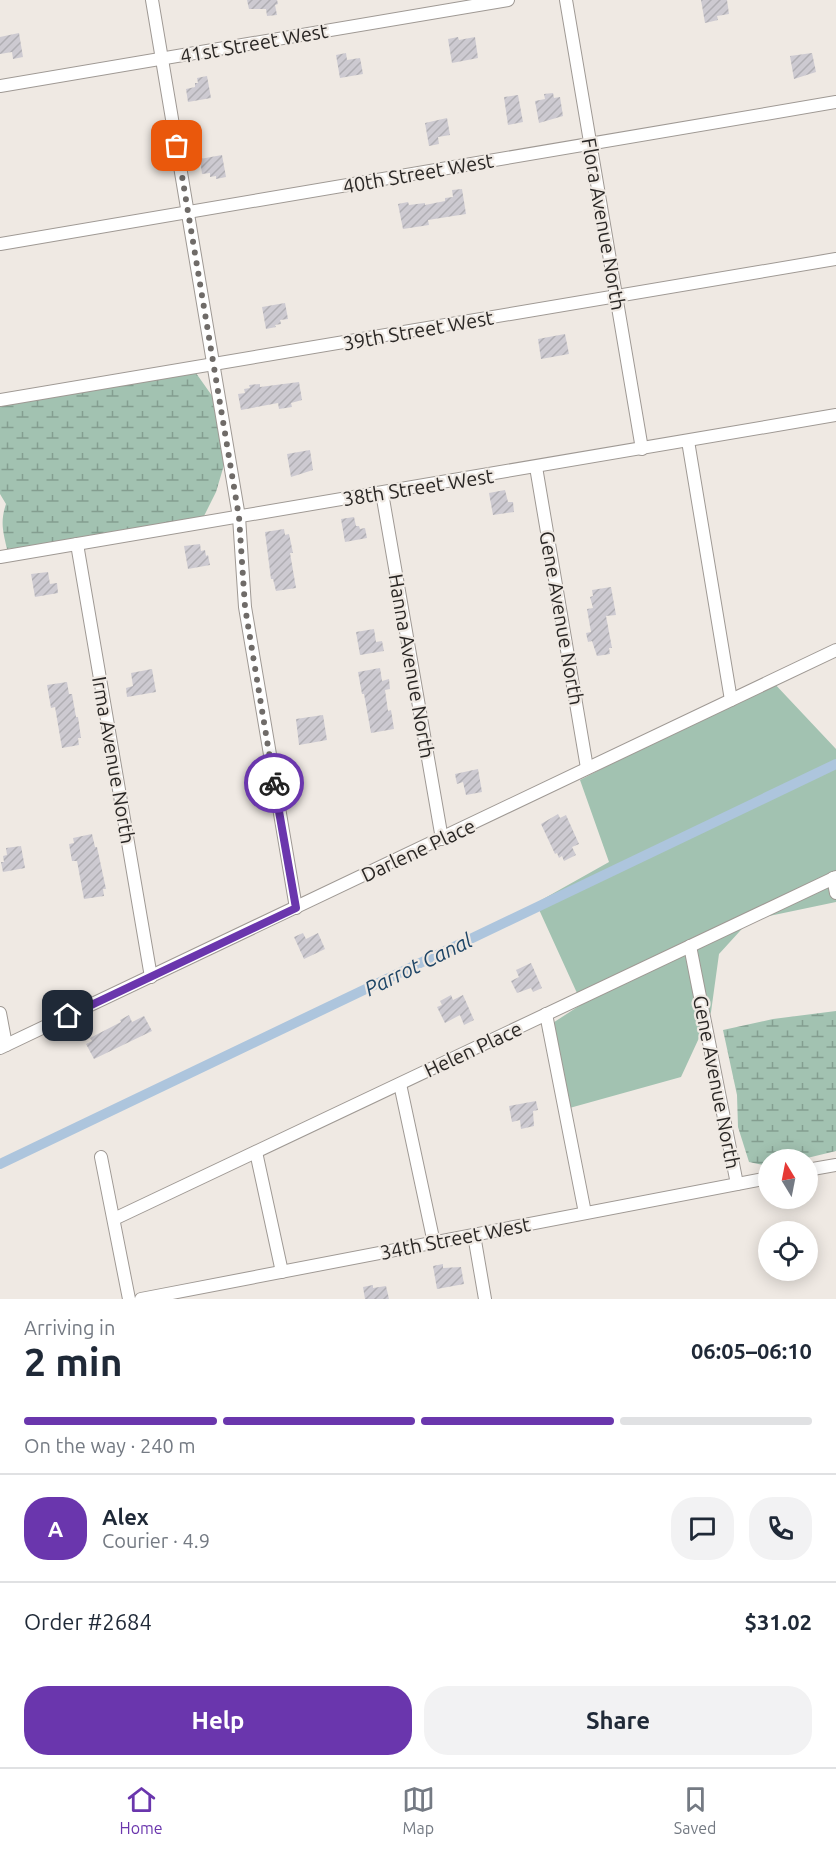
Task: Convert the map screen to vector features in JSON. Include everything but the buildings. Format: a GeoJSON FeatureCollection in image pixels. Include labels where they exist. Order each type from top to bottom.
{"type":"FeatureCollection","features":[{"type":"Feature","properties":{"kind":"street"},"geometry":{"type":"LineString","coordinates":[[152,0],[239,517],[245,607],[296,908]]}},
{"type":"Feature","properties":{"kind":"street","name":"41st Street West"},"geometry":{"type":"LineString","coordinates":[[0,86],[508,0]]}},
{"type":"Feature","properties":{"kind":"street","name":"Flora Avenue North"},"geometry":{"type":"LineString","coordinates":[[566,0],[642,449]]}},
{"type":"Feature","properties":{"kind":"street","name":"40th Street West"},"geometry":{"type":"LineString","coordinates":[[0,244],[836,102]]}},
{"type":"Feature","properties":{"kind":"street","name":"39th Street West"},"geometry":{"type":"LineString","coordinates":[[0,400],[836,259]]}},
{"type":"Feature","properties":{"kind":"street","name":"38th Street West"},"geometry":{"type":"LineString","coordinates":[[0,557],[836,416]]}},
{"type":"Feature","properties":{"kind":"street"},"geometry":{"type":"LineString","coordinates":[[688,441],[731,700]]}},
{"type":"Feature","properties":{"kind":"street","name":"Gene Avenue North"},"geometry":{"type":"LineString","coordinates":[[536,467],[587,768]]}},
{"type":"Feature","properties":{"kind":"street","name":"Hanna Avenue North"},"geometry":{"type":"LineString","coordinates":[[382,493],[442,839]]}},
{"type":"Feature","properties":{"kind":"street","name":"Irma Avenue North"},"geometry":{"type":"LineString","coordinates":[[77,544],[151,977]]}},
{"type":"Feature","properties":{"kind":"street","name":"Darlene Place"},"geometry":{"type":"LineString","coordinates":[[3,1047],[836,650]]}},
{"type":"Feature","properties":{"kind":"street"},"geometry":{"type":"LineString","coordinates":[[834,877],[836,893]]}},
{"type":"Feature","properties":{"kind":"street","name":"Helen Place"},"geometry":{"type":"LineString","coordinates":[[114,1219],[834,877]]}},
{"type":"Feature","properties":{"kind":"street","name":"Gene Avenue North"},"geometry":{"type":"LineString","coordinates":[[690,946],[736,1184]]}},
{"type":"Feature","properties":{"kind":"street"},"geometry":{"type":"LineString","coordinates":[[0,1012],[3,1047]]}},
{"type":"Feature","properties":{"kind":"street"},"geometry":{"type":"LineString","coordinates":[[546,1014],[585,1213]]}},
{"type":"Feature","properties":{"kind":"street"},"geometry":{"type":"LineString","coordinates":[[400,1084],[434,1243]]}},
{"type":"Feature","properties":{"kind":"street"},"geometry":{"type":"LineString","coordinates":[[256,1152],[282,1272]]}},
{"type":"Feature","properties":{"kind":"street"},"geometry":{"type":"LineString","coordinates":[[101,1157],[129,1299]]}},
{"type":"Feature","properties":{"kind":"street"},"geometry":{"type":"LineString","coordinates":[[818,1168],[836,1165]]}},
{"type":"Feature","properties":{"kind":"street","name":"34th Street West"},"geometry":{"type":"LineString","coordinates":[[141,1299],[758,1180]]}},
{"type":"Feature","properties":{"kind":"street"},"geometry":{"type":"LineString","coordinates":[[474,1235],[485,1299]]}},
{"type":"Feature","properties":{"kind":"green space"},"geometry":{"type":"Polygon","coordinates":[[[191,366],[215,400],[224,465],[216,492],[200,524],[7,549],[3,532],[6,504],[0,494],[0,395],[191,366]]]}},
{"type":"Feature","properties":{"kind":"green space"},"geometry":{"type":"Polygon","coordinates":[[[772,681],[836,749],[836,902],[750,920],[719,954],[711,1012],[681,1077],[566,1109],[542,1030],[582,1004],[536,903],[609,862],[580,780],[772,681]]]}},
{"type":"Feature","properties":{"kind":"green space"},"geometry":{"type":"Polygon","coordinates":[[[836,1011],[836,1151],[818,1155],[818,1149],[758,1149],[758,1164],[749,1162],[738,1127],[737,1095],[723,1030],[773,1019],[836,1011]]]}},
{"type":"Feature","properties":{"kind":"waterway","name":"Parrot Canal"},"geometry":{"type":"LineString","coordinates":[[0,1164],[836,764]]}},
{"type":"Feature","properties":{"kind":"way so far"},"geometry":{"type":"LineString","coordinates":[[177,146],[239,517],[245,607],[274,783]]}},
{"type":"Feature","properties":{"kind":"route"},"geometry":{"type":"LineString","coordinates":[[68,1016],[296,908],[274,783]]}}]}
